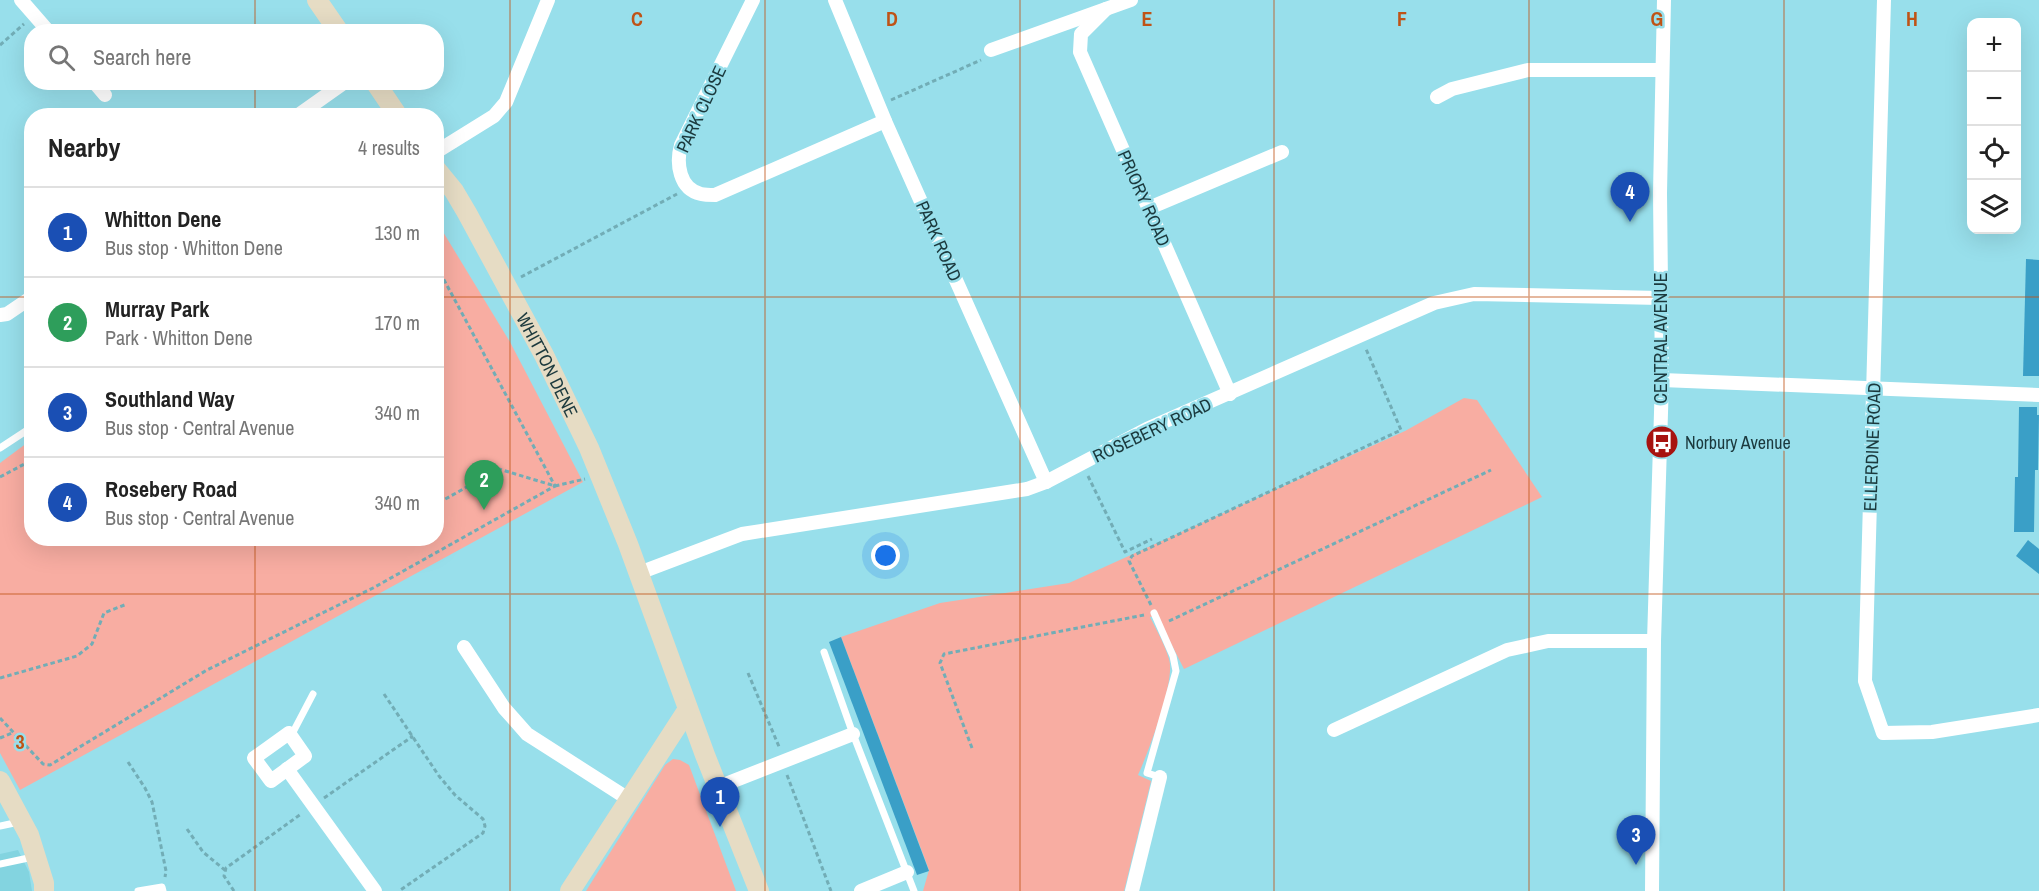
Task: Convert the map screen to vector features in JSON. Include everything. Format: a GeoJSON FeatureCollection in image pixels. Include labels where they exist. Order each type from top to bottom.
{"type":"FeatureCollection","features":[{"type":"Feature","properties":{"kind":"street"},"geometry":{"type":"LineString","coordinates":[[21,0],[42,24]]}},
{"type":"Feature","properties":{"kind":"street"},"geometry":{"type":"LineString","coordinates":[[317,0],[334,24]]}},
{"type":"Feature","properties":{"kind":"street"},"geometry":{"type":"LineString","coordinates":[[444,147],[494,116],[506,102],[548,0]]}},
{"type":"Feature","properties":{"kind":"street","name":"PARK CLOSE"},"geometry":{"type":"LineString","coordinates":[[689,188],[679,173],[677,159],[681,145],[753,0]]}},
{"type":"Feature","properties":{"kind":"street","name":"PARK ROAD"},"geometry":{"type":"LineString","coordinates":[[835,0],[885,121],[1046,482]]}},
{"type":"Feature","properties":{"kind":"street"},"geometry":{"type":"LineString","coordinates":[[991,50],[1131,0]]}},
{"type":"Feature","properties":{"kind":"street","name":"CENTRAL AVENUE"},"geometry":{"type":"LineString","coordinates":[[1653,891],[1654,642],[1662,380],[1660,298],[1664,0]]}},
{"type":"Feature","properties":{"kind":"street","name":"ELLERDINE ROAD"},"geometry":{"type":"LineString","coordinates":[[1884,0],[1865,681],[1883,733],[1932,732],[2039,715]]}},
{"type":"Feature","properties":{"kind":"street","name":"PRIORY ROAD"},"geometry":{"type":"LineString","coordinates":[[1106,9],[1081,34],[1080,52],[1230,393]]}},
{"type":"Feature","properties":{"kind":"street"},"geometry":{"type":"LineString","coordinates":[[1437,97],[1452,89],[1528,70],[1662,70]]}},
{"type":"Feature","properties":{"kind":"street"},"geometry":{"type":"LineString","coordinates":[[101,90],[105,95]]}},
{"type":"Feature","properties":{"kind":"street"},"geometry":{"type":"LineString","coordinates":[[308,108],[334,90]]}},
{"type":"Feature","properties":{"kind":"street"},"geometry":{"type":"LineString","coordinates":[[380,90],[393,108]]}},
{"type":"Feature","properties":{"kind":"street"},"geometry":{"type":"LineString","coordinates":[[689,188],[698,194],[715,195],[885,121]]}},
{"type":"Feature","properties":{"kind":"street"},"geometry":{"type":"LineString","coordinates":[[1149,208],[1282,152]]}},
{"type":"Feature","properties":{"kind":"street","name":"WHITTON DENE"},"geometry":{"type":"LineString","coordinates":[[444,180],[458,198],[544,355],[600,471],[688,709],[759,891]]}},
{"type":"Feature","properties":{"kind":"street","name":"ROSEBERY ROAD"},"geometry":{"type":"LineString","coordinates":[[639,573],[742,534],[1027,489],[1082,464],[1147,429],[1434,303],[1474,294],[1660,298]]}},
{"type":"Feature","properties":{"kind":"street"},"geometry":{"type":"LineString","coordinates":[[0,315],[7,314],[24,302]]}},
{"type":"Feature","properties":{"kind":"street"},"geometry":{"type":"LineString","coordinates":[[1662,380],[2039,395]]}},
{"type":"Feature","properties":{"kind":"street"},"geometry":{"type":"LineString","coordinates":[[1334,730],[1507,650],[1548,641],[1654,642]]}},
{"type":"Feature","properties":{"kind":"street"},"geometry":{"type":"LineString","coordinates":[[464,648],[504,708],[527,734],[630,800]]}},
{"type":"Feature","properties":{"kind":"street"},"geometry":{"type":"LineString","coordinates":[[570,891],[688,709]]}},
{"type":"Feature","properties":{"kind":"street"},"geometry":{"type":"LineString","coordinates":[[289,733],[305,756],[287,769],[271,781],[254,758],[289,733]]}},
{"type":"Feature","properties":{"kind":"street"},"geometry":{"type":"LineString","coordinates":[[718,787],[853,734]]}},
{"type":"Feature","properties":{"kind":"street"},"geometry":{"type":"LineString","coordinates":[[287,769],[375,891]]}},
{"type":"Feature","properties":{"kind":"street"},"geometry":{"type":"LineString","coordinates":[[1132,891],[1160,777]]}},
{"type":"Feature","properties":{"kind":"street"},"geometry":{"type":"LineString","coordinates":[[0,781],[29,835],[44,883],[44,891]]}},
{"type":"Feature","properties":{"kind":"street"},"geometry":{"type":"LineString","coordinates":[[861,891],[907,872]]}},
{"type":"Feature","properties":{"kind":"lane"},"geometry":{"type":"LineString","coordinates":[[0,448],[24,432]]}},
{"type":"Feature","properties":{"kind":"lane"},"geometry":{"type":"LineString","coordinates":[[1152,613],[1173,656],[1176,671],[1147,773],[1160,777]]}},
{"type":"Feature","properties":{"kind":"lane"},"geometry":{"type":"LineString","coordinates":[[824,652],[914,891]]}},
{"type":"Feature","properties":{"kind":"lane"},"geometry":{"type":"LineString","coordinates":[[291,736],[313,694]]}},
{"type":"Feature","properties":{"kind":"lane"},"geometry":{"type":"LineString","coordinates":[[0,826],[22,821]]}},
{"type":"Feature","properties":{"kind":"lane"},"geometry":{"type":"LineString","coordinates":[[0,864],[36,856]]}},
{"type":"Feature","properties":{"kind":"lane"},"geometry":{"type":"LineString","coordinates":[[138,891],[163,889]]}},
{"type":"Feature","properties":{"kind":"path"},"geometry":{"type":"LineString","coordinates":[[0,45],[34,15]]}},
{"type":"Feature","properties":{"kind":"path"},"geometry":{"type":"LineString","coordinates":[[879,105],[980,61],[991,50]]}},
{"type":"Feature","properties":{"kind":"path"},"geometry":{"type":"LineString","coordinates":[[506,285],[689,188]]}},
{"type":"Feature","properties":{"kind":"path"},"geometry":{"type":"LineString","coordinates":[[444,280],[555,486]]}},
{"type":"Feature","properties":{"kind":"path"},"geometry":{"type":"LineString","coordinates":[[972,748],[940,663],[944,654],[1152,613],[1152,605],[1129,561],[1132,556],[1401,430],[1359,335]]}},
{"type":"Feature","properties":{"kind":"path"},"geometry":{"type":"LineString","coordinates":[[0,477],[24,464]]}},
{"type":"Feature","properties":{"kind":"path"},"geometry":{"type":"LineString","coordinates":[[1082,464],[1125,552],[1152,539]]}},
{"type":"Feature","properties":{"kind":"path"},"geometry":{"type":"LineString","coordinates":[[444,500],[500,469],[555,486]]}},
{"type":"Feature","properties":{"kind":"path"},"geometry":{"type":"LineString","coordinates":[[1175,618],[1491,470]]}},
{"type":"Feature","properties":{"kind":"path"},"geometry":{"type":"LineString","coordinates":[[0,718],[43,764],[50,765],[207,670],[373,588],[555,486],[583,480],[600,471]]}},
{"type":"Feature","properties":{"kind":"path"},"geometry":{"type":"LineString","coordinates":[[0,678],[77,657],[92,644],[104,613],[127,604]]}},
{"type":"Feature","properties":{"kind":"path"},"geometry":{"type":"LineString","coordinates":[[748,673],[784,761],[831,891]]}},
{"type":"Feature","properties":{"kind":"path"},"geometry":{"type":"LineString","coordinates":[[384,694],[439,776],[455,795],[483,819],[485,826],[483,833],[399,891]]}},
{"type":"Feature","properties":{"kind":"path"},"geometry":{"type":"LineString","coordinates":[[0,738],[13,732]]}},
{"type":"Feature","properties":{"kind":"path"},"geometry":{"type":"LineString","coordinates":[[234,891],[224,876],[226,868],[413,736]]}},
{"type":"Feature","properties":{"kind":"path"},"geometry":{"type":"LineString","coordinates":[[128,762],[152,802],[166,871],[163,889]]}},
{"type":"Feature","properties":{"kind":"path"},"geometry":{"type":"LineString","coordinates":[[187,830],[203,852],[226,871]]}},
{"type":"Feature","properties":{"kind":"shaded area"},"geometry":{"type":"Polygon","coordinates":[[[444,234],[510,342],[583,482],[20,790],[0,753],[0,463],[24,445],[24,546],[444,546],[444,234]]]}},
{"type":"Feature","properties":{"kind":"shaded area"},"geometry":{"type":"Polygon","coordinates":[[[1464,398],[1477,400],[1542,497],[1184,669],[1157,616],[1150,617],[1169,659],[1169,683],[1160,717],[1138,775],[1151,781],[1124,891],[923,891],[929,870],[841,637],[940,603],[1069,583],[1405,431],[1464,398]]]}},
{"type":"Feature","properties":{"kind":"shaded area"},"geometry":{"type":"Polygon","coordinates":[[[673,759],[689,765],[736,891],[586,891],[665,765],[673,759]]]}},
{"type":"Feature","properties":{"kind":"shaded area"},"geometry":{"type":"Polygon","coordinates":[[[18,850],[29,872],[32,891],[0,891],[0,854],[18,850]]]}},
{"type":"Feature","properties":{"kind":"building"},"geometry":{"type":"Polygon","coordinates":[[[2026,259],[2039,260],[2039,376],[2023,376],[2026,259]]]}},
{"type":"Feature","properties":{"kind":"building"},"geometry":{"type":"Polygon","coordinates":[[[2019,407],[2037,407],[2037,415],[2039,415],[2034,532],[2014,532],[2019,407]]]}},
{"type":"Feature","properties":{"kind":"building"},"geometry":{"type":"Polygon","coordinates":[[[2028,540],[2039,549],[2039,574],[2016,556],[2028,540]]]}},
{"type":"Feature","properties":{"kind":"building"},"geometry":{"type":"Polygon","coordinates":[[[841,637],[929,871],[917,875],[829,642],[841,637]]]}},
{"type":"Feature","properties":{"kind":"place","name":"Rosebery Road"},"geometry":{"type":"Point","coordinates":[1630,222]}},
{"type":"Feature","properties":{"kind":"place","name":"Norbury Avenue"},"geometry":{"type":"Point","coordinates":[1662,442]}},
{"type":"Feature","properties":{"kind":"place","name":"Murray Park"},"geometry":{"type":"Point","coordinates":[484,510]}},
{"type":"Feature","properties":{"kind":"place","name":"Whitton Dene"},"geometry":{"type":"Point","coordinates":[720,827]}},
{"type":"Feature","properties":{"kind":"place","name":"Southland Way"},"geometry":{"type":"Point","coordinates":[1636,865]}}]}
